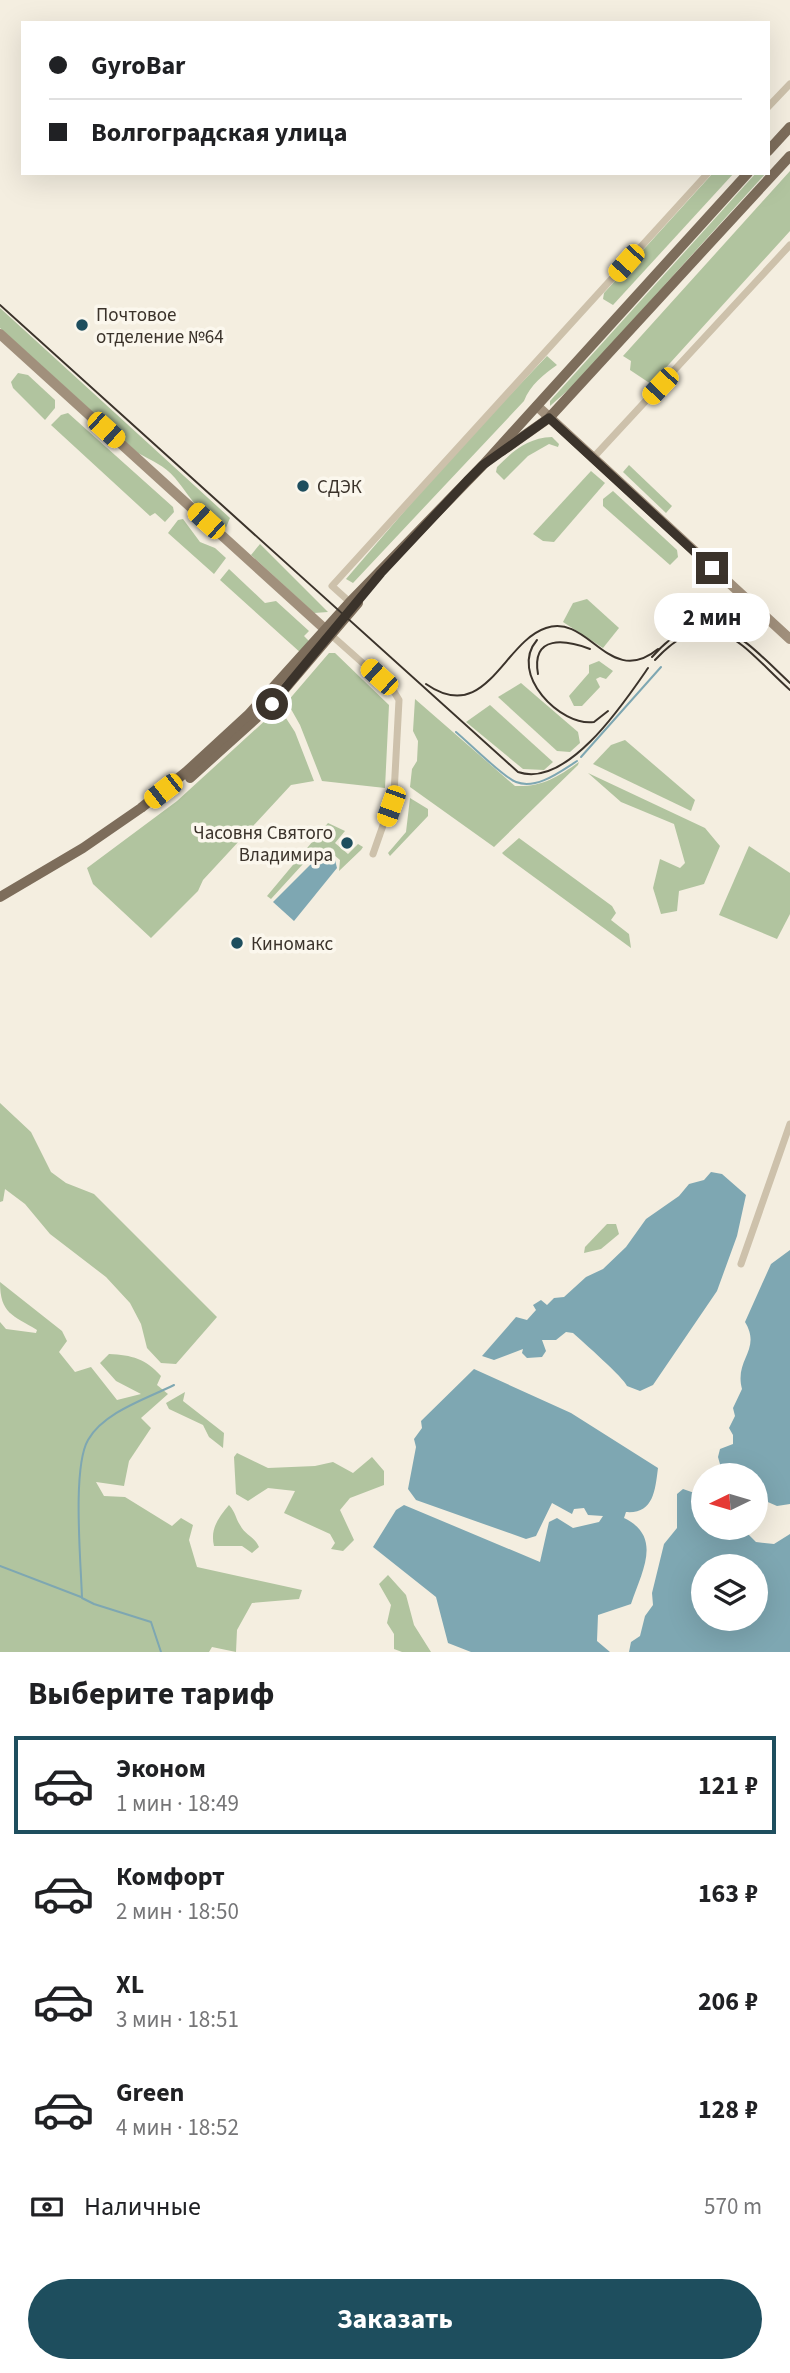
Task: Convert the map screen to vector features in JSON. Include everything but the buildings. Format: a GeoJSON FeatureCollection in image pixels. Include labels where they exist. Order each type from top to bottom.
{"type":"FeatureCollection","features":[{"type":"Feature","properties":{"kind":"main road"},"geometry":{"type":"LineString","coordinates":[[770,148],[790,127]]}},
{"type":"Feature","properties":{"kind":"main road"},"geometry":{"type":"LineString","coordinates":[[483,465],[549,418],[790,156]]}},
{"type":"Feature","properties":{"kind":"main road"},"geometry":{"type":"LineString","coordinates":[[0,905],[121,830],[190,778],[272,704],[352,605],[537,407],[746,175]]}},
{"type":"Feature","properties":{"kind":"main road"},"geometry":{"type":"LineString","coordinates":[[0,897],[83,848],[163,791],[270,694],[329,633]]}},
{"type":"Feature","properties":{"kind":"street"},"geometry":{"type":"LineString","coordinates":[[770,105],[790,84]]}},
{"type":"Feature","properties":{"kind":"street"},"geometry":{"type":"LineString","coordinates":[[352,605],[332,586],[706,175]]}},
{"type":"Feature","properties":{"kind":"street"},"geometry":{"type":"LineString","coordinates":[[592,459],[790,245]]}},
{"type":"Feature","properties":{"kind":"street"},"geometry":{"type":"LineString","coordinates":[[0,334],[398,698],[395,786],[373,854]]}},
{"type":"Feature","properties":{"kind":"street"},"geometry":{"type":"LineString","coordinates":[[537,407],[790,639]]}},
{"type":"Feature","properties":{"kind":"street"},"geometry":{"type":"LineString","coordinates":[[741,1264],[790,1124]]}},
{"type":"Feature","properties":{"kind":"green space"},"geometry":{"type":"Polygon","coordinates":[[[790,171],[790,231],[651,384],[630,370],[631,361],[623,356],[790,171]]]}},
{"type":"Feature","properties":{"kind":"green space"},"geometry":{"type":"Polygon","coordinates":[[[711,175],[732,175],[613,305],[603,299],[604,293],[711,175]]]}},
{"type":"Feature","properties":{"kind":"green space"},"geometry":{"type":"Polygon","coordinates":[[[754,175],[764,175],[575,384],[550,406],[550,401],[754,175]]]}},
{"type":"Feature","properties":{"kind":"green space"},"geometry":{"type":"Polygon","coordinates":[[[0,308],[230,518],[225,530],[203,513],[171,474],[138,453],[0,328],[0,308]]]}},
{"type":"Feature","properties":{"kind":"green space"},"geometry":{"type":"Polygon","coordinates":[[[547,356],[557,365],[538,380],[524,401],[353,583],[346,579],[451,457],[547,356]]]}},
{"type":"Feature","properties":{"kind":"green space"},"geometry":{"type":"Polygon","coordinates":[[[18,373],[28,375],[55,400],[55,408],[45,420],[13,388],[11,382],[18,373]]]}},
{"type":"Feature","properties":{"kind":"green space"},"geometry":{"type":"Polygon","coordinates":[[[68,413],[173,507],[174,512],[165,522],[155,513],[150,516],[51,425],[61,415],[68,413]]]}},
{"type":"Feature","properties":{"kind":"green space"},"geometry":{"type":"Polygon","coordinates":[[[552,437],[559,444],[558,447],[549,444],[528,456],[504,480],[496,472],[497,467],[521,446],[552,437]]]}},
{"type":"Feature","properties":{"kind":"green space"},"geometry":{"type":"Polygon","coordinates":[[[629,465],[672,506],[666,513],[623,472],[629,465]]]}},
{"type":"Feature","properties":{"kind":"green space"},"geometry":{"type":"Polygon","coordinates":[[[591,471],[605,483],[554,542],[543,541],[533,534],[591,471]]]}},
{"type":"Feature","properties":{"kind":"green space"},"geometry":{"type":"Polygon","coordinates":[[[613,491],[677,550],[678,557],[670,565],[603,506],[603,499],[613,491]]]}},
{"type":"Feature","properties":{"kind":"green space"},"geometry":{"type":"Polygon","coordinates":[[[183,519],[200,542],[215,548],[226,558],[214,574],[168,533],[178,520],[183,519]]]}},
{"type":"Feature","properties":{"kind":"green space"},"geometry":{"type":"Polygon","coordinates":[[[260,544],[328,612],[314,613],[251,555],[260,544]]]}},
{"type":"Feature","properties":{"kind":"green space"},"geometry":{"type":"Polygon","coordinates":[[[229,569],[265,603],[276,601],[309,631],[304,636],[311,643],[302,654],[220,580],[229,569]]]}},
{"type":"Feature","properties":{"kind":"green space"},"geometry":{"type":"Polygon","coordinates":[[[587,599],[619,628],[603,648],[563,622],[573,603],[587,599]]]}},
{"type":"Feature","properties":{"kind":"green space"},"geometry":{"type":"Polygon","coordinates":[[[329,653],[335,653],[389,705],[385,788],[322,781],[300,725],[287,702],[329,653]]]}},
{"type":"Feature","properties":{"kind":"green space"},"geometry":{"type":"Polygon","coordinates":[[[599,661],[613,671],[606,679],[596,679],[600,687],[582,706],[574,706],[569,696],[589,673],[589,665],[599,661]]]}},
{"type":"Feature","properties":{"kind":"green space"},"geometry":{"type":"Polygon","coordinates":[[[521,683],[578,732],[580,743],[570,752],[557,751],[498,697],[521,683]]]}},
{"type":"Feature","properties":{"kind":"green space"},"geometry":{"type":"Polygon","coordinates":[[[415,699],[515,786],[541,783],[579,762],[578,765],[494,847],[410,787],[412,769],[417,761],[418,741],[413,731],[415,699]]]}},
{"type":"Feature","properties":{"kind":"green space"},"geometry":{"type":"Polygon","coordinates":[[[490,705],[553,762],[544,770],[523,769],[466,722],[490,705]]]}},
{"type":"Feature","properties":{"kind":"green space"},"geometry":{"type":"Polygon","coordinates":[[[277,713],[284,715],[295,732],[314,781],[291,785],[203,880],[198,891],[151,938],[93,884],[87,868],[177,801],[269,717],[277,713]]]}},
{"type":"Feature","properties":{"kind":"green space"},"geometry":{"type":"Polygon","coordinates":[[[625,740],[695,800],[691,811],[593,764],[611,745],[625,740]]]}},
{"type":"Feature","properties":{"kind":"green space"},"geometry":{"type":"Polygon","coordinates":[[[588,773],[705,828],[720,846],[704,884],[679,891],[677,911],[661,914],[653,888],[660,859],[680,868],[685,863],[674,824],[621,802],[588,773]]]}},
{"type":"Feature","properties":{"kind":"green space"},"geometry":{"type":"Polygon","coordinates":[[[410,798],[428,809],[428,816],[390,856],[388,853],[406,832],[410,798]]]}},
{"type":"Feature","properties":{"kind":"green space"},"geometry":{"type":"Polygon","coordinates":[[[328,823],[345,831],[335,843],[348,854],[358,844],[363,847],[361,850],[339,871],[340,860],[327,849],[313,853],[271,899],[267,896],[328,823]]]}},
{"type":"Feature","properties":{"kind":"green space"},"geometry":{"type":"Polygon","coordinates":[[[519,838],[612,906],[616,913],[611,920],[629,934],[631,948],[502,853],[519,838]]]}},
{"type":"Feature","properties":{"kind":"green space"},"geometry":{"type":"Polygon","coordinates":[[[749,846],[790,873],[790,914],[777,939],[719,915],[749,846]]]}},
{"type":"Feature","properties":{"kind":"green space"},"geometry":{"type":"Polygon","coordinates":[[[0,1103],[31,1132],[51,1172],[66,1183],[94,1194],[217,1317],[176,1364],[161,1363],[147,1348],[141,1324],[130,1303],[106,1277],[50,1234],[25,1204],[5,1189],[3,1201],[0,1202],[0,1103]]]}},
{"type":"Feature","properties":{"kind":"green space"},"geometry":{"type":"Polygon","coordinates":[[[607,1224],[616,1224],[619,1234],[601,1249],[584,1253],[585,1247],[607,1224]]]}},
{"type":"Feature","properties":{"kind":"green space"},"geometry":{"type":"Polygon","coordinates":[[[0,1282],[62,1331],[67,1341],[59,1352],[75,1372],[91,1367],[117,1400],[141,1394],[116,1381],[100,1363],[109,1354],[138,1359],[161,1376],[157,1385],[168,1394],[141,1418],[151,1428],[129,1461],[124,1486],[96,1482],[104,1496],[125,1497],[172,1526],[181,1518],[193,1525],[189,1540],[197,1567],[302,1590],[299,1599],[252,1603],[237,1630],[236,1652],[212,1647],[209,1652],[0,1652],[0,1322],[6,1329],[36,1333],[37,1330],[15,1317],[5,1307],[0,1282]]]}},
{"type":"Feature","properties":{"kind":"green space"},"geometry":{"type":"Polygon","coordinates":[[[185,1392],[183,1401],[224,1433],[223,1448],[209,1437],[203,1425],[169,1409],[166,1403],[185,1392]]]}},
{"type":"Feature","properties":{"kind":"green space"},"geometry":{"type":"Polygon","coordinates":[[[237,1453],[268,1468],[315,1466],[333,1462],[353,1473],[372,1457],[384,1471],[384,1485],[350,1498],[340,1510],[354,1540],[343,1551],[331,1549],[335,1543],[330,1534],[284,1513],[295,1491],[268,1488],[248,1501],[236,1494],[234,1457],[237,1453]]]}},
{"type":"Feature","properties":{"kind":"green space"},"geometry":{"type":"Polygon","coordinates":[[[229,1505],[242,1528],[259,1547],[252,1553],[242,1546],[214,1546],[216,1524],[229,1505]]]}},
{"type":"Feature","properties":{"kind":"green space"},"geometry":{"type":"Polygon","coordinates":[[[388,1575],[406,1595],[414,1625],[431,1652],[402,1652],[394,1649],[394,1634],[387,1623],[391,1605],[379,1584],[388,1575]]]}},
{"type":"Feature","properties":{"kind":"water"},"geometry":{"type":"Polygon","coordinates":[[[322,853],[334,856],[337,868],[294,921],[273,902],[322,853]]]}},
{"type":"Feature","properties":{"kind":"water"},"geometry":{"type":"Polygon","coordinates":[[[711,1172],[722,1174],[746,1195],[737,1236],[717,1291],[653,1385],[640,1391],[627,1386],[573,1333],[566,1332],[556,1340],[542,1340],[546,1351],[542,1357],[527,1358],[522,1353],[523,1349],[494,1360],[482,1356],[516,1317],[527,1320],[536,1310],[533,1305],[541,1300],[547,1305],[554,1298],[564,1297],[586,1277],[603,1269],[626,1247],[646,1219],[679,1196],[689,1184],[704,1180],[711,1172]]]}},
{"type":"Feature","properties":{"kind":"water"},"geometry":{"type":"Polygon","coordinates":[[[790,1250],[790,1504],[777,1506],[768,1502],[768,1463],[720,1463],[718,1457],[720,1449],[733,1444],[733,1435],[729,1428],[735,1416],[733,1408],[742,1389],[741,1370],[751,1340],[745,1322],[771,1264],[790,1250]]]}},
{"type":"Feature","properties":{"kind":"water"},"geometry":{"type":"Polygon","coordinates":[[[474,1369],[571,1413],[658,1468],[651,1500],[642,1509],[626,1512],[624,1518],[636,1526],[646,1545],[644,1567],[631,1604],[598,1615],[597,1641],[610,1652],[471,1652],[448,1643],[436,1597],[373,1547],[396,1510],[404,1505],[540,1562],[549,1522],[557,1518],[573,1528],[599,1522],[603,1516],[588,1515],[584,1508],[574,1509],[572,1514],[552,1503],[536,1536],[526,1539],[416,1500],[408,1489],[416,1447],[414,1439],[422,1428],[421,1421],[474,1369]]]}},
{"type":"Feature","properties":{"kind":"water"},"geometry":{"type":"Polygon","coordinates":[[[683,1489],[691,1492],[691,1540],[754,1540],[774,1544],[790,1534],[790,1652],[629,1652],[631,1642],[640,1636],[645,1616],[653,1605],[652,1593],[664,1544],[677,1528],[677,1494],[683,1489]]]}},
{"type":"Feature","properties":{"kind":"waterway"},"geometry":{"type":"LineString","coordinates":[[581,757],[661,667]]}},
{"type":"Feature","properties":{"kind":"waterway"},"geometry":{"type":"LineString","coordinates":[[456,732],[495,767],[516,782],[524,784],[540,782],[577,761]]}},
{"type":"Feature","properties":{"kind":"waterway"},"geometry":{"type":"LineString","coordinates":[[161,1652],[151,1622],[82,1598],[80,1472],[83,1453],[95,1430],[126,1407],[174,1385]]}},
{"type":"Feature","properties":{"kind":"waterway"},"geometry":{"type":"LineString","coordinates":[[0,1566],[81,1597]]}},
{"type":"Feature","properties":{"kind":"tram line"},"geometry":{"type":"LineString","coordinates":[[0,305],[518,772],[537,774],[556,768],[574,756],[609,721],[648,668]]}},
{"type":"Feature","properties":{"kind":"tram line"},"geometry":{"type":"LineString","coordinates":[[426,684],[447,694],[464,695],[479,688],[531,636],[546,628],[561,626],[575,631],[612,656],[626,660],[641,659],[658,649]]}},
{"type":"Feature","properties":{"kind":"tram line"},"geometry":{"type":"LineString","coordinates":[[652,657],[672,638],[691,628],[708,626],[725,630],[741,639],[790,683]]}},
{"type":"Feature","properties":{"kind":"tram line"},"geometry":{"type":"LineString","coordinates":[[655,660],[676,641],[694,632],[711,630],[727,635],[742,645],[790,690]]}},
{"type":"Feature","properties":{"kind":"tram line"},"geometry":{"type":"LineString","coordinates":[[537,640],[530,653],[529,668],[542,696],[567,716],[581,721],[594,722],[608,711]]}},
{"type":"Feature","properties":{"kind":"tram line"},"geometry":{"type":"LineString","coordinates":[[538,674],[537,661],[545,646],[561,642],[590,649]]}},
{"type":"Feature","properties":{"kind":"place","name":"Почтовое отделение №64"},"geometry":{"type":"Point","coordinates":[82,325]}},
{"type":"Feature","properties":{"kind":"place","name":"СДЭК"},"geometry":{"type":"Point","coordinates":[303,486]}},
{"type":"Feature","properties":{"kind":"place","name":"Часовня Святого Владимира"},"geometry":{"type":"Point","coordinates":[347,843]}},
{"type":"Feature","properties":{"kind":"place","name":"Киномакс"},"geometry":{"type":"Point","coordinates":[237,943]}},
{"type":"Feature","properties":{"kind":"route"},"geometry":{"type":"LineString","coordinates":[[272,704],[332,636],[381,573],[467,481],[483,465],[549,418],[712,568]]}}]}
